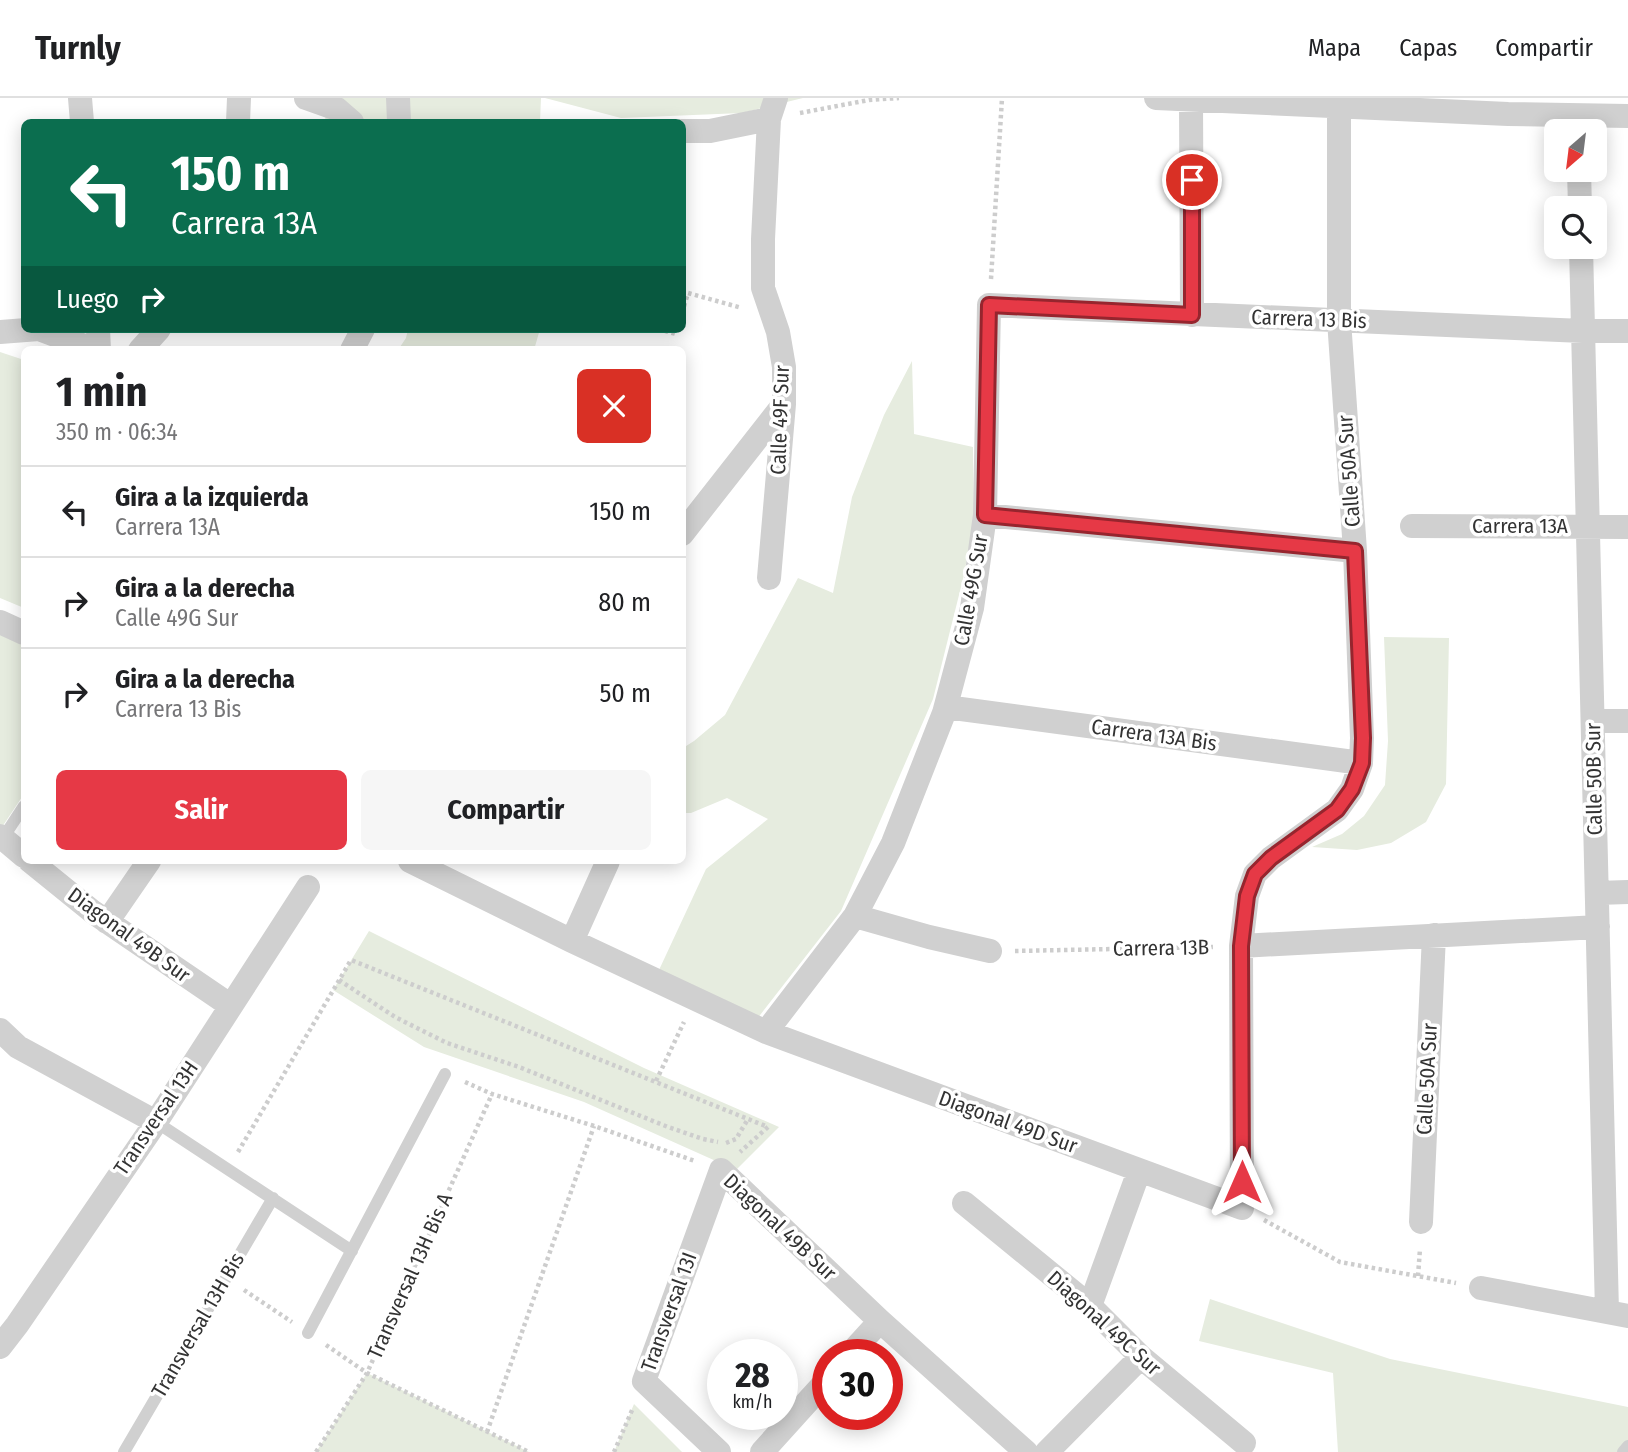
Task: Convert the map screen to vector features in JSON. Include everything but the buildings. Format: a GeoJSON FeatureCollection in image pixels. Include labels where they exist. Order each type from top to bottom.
{"type":"FeatureCollection","features":[{"type":"Feature","properties":{"kind":"street"},"geometry":{"type":"LineString","coordinates":[[80,98],[82,119]]}},
{"type":"Feature","properties":{"kind":"street"},"geometry":{"type":"LineString","coordinates":[[238,119],[239,98]]}},
{"type":"Feature","properties":{"kind":"street"},"geometry":{"type":"LineString","coordinates":[[306,98],[337,109],[349,119]]}},
{"type":"Feature","properties":{"kind":"street"},"geometry":{"type":"LineString","coordinates":[[1156,98],[1508,114],[1628,116]]}},
{"type":"Feature","properties":{"kind":"street"},"geometry":{"type":"LineString","coordinates":[[1191,100],[1192,315]]}},
{"type":"Feature","properties":{"kind":"street","name":"Calle 50A Sur"},"geometry":{"type":"LineString","coordinates":[[1242,1208],[1241,946],[1247,896],[1255,874],[1271,858],[1337,810],[1352,789],[1362,763],[1355,551],[1339,320],[1339,106]]}},
{"type":"Feature","properties":{"kind":"street"},"geometry":{"type":"LineString","coordinates":[[686,131],[710,131],[772,108]]}},
{"type":"Feature","properties":{"kind":"street","name":"Calle 49F Sur"},"geometry":{"type":"LineString","coordinates":[[769,578],[784,404],[784,368],[778,332],[763,288],[763,239],[772,108]]}},
{"type":"Feature","properties":{"kind":"street","name":"Calle 50B Sur"},"geometry":{"type":"LineString","coordinates":[[1581,259],[1598,927],[1616,1182],[1618,1314]]}},
{"type":"Feature","properties":{"kind":"street","name":"Carrera 13 Bis"},"geometry":{"type":"LineString","coordinates":[[989,305],[1628,331]]}},
{"type":"Feature","properties":{"kind":"street","name":"Calle 49G Sur"},"geometry":{"type":"LineString","coordinates":[[766,1032],[855,916],[893,843],[946,707],[972,608],[985,515],[989,305]]}},
{"type":"Feature","properties":{"kind":"street"},"geometry":{"type":"LineString","coordinates":[[0,332],[21,330]]}},
{"type":"Feature","properties":{"kind":"street"},"geometry":{"type":"LineString","coordinates":[[50,333],[86,346]]}},
{"type":"Feature","properties":{"kind":"street"},"geometry":{"type":"LineString","coordinates":[[144,346],[155,333]]}},
{"type":"Feature","properties":{"kind":"street"},"geometry":{"type":"LineString","coordinates":[[686,529],[784,404]]}},
{"type":"Feature","properties":{"kind":"street"},"geometry":{"type":"LineString","coordinates":[[985,515],[1355,551]]}},
{"type":"Feature","properties":{"kind":"street","name":"Carrera 13A"},"geometry":{"type":"LineString","coordinates":[[1412,526],[1628,527]]}},
{"type":"Feature","properties":{"kind":"street"},"geometry":{"type":"LineString","coordinates":[[0,622],[21,632]]}},
{"type":"Feature","properties":{"kind":"street","name":"Carrera 13A Bis"},"geometry":{"type":"LineString","coordinates":[[946,707],[1362,763]]}},
{"type":"Feature","properties":{"kind":"street"},"geometry":{"type":"LineString","coordinates":[[1593,721],[1628,720]]}},
{"type":"Feature","properties":{"kind":"street"},"geometry":{"type":"LineString","coordinates":[[1,839],[21,854]]}},
{"type":"Feature","properties":{"kind":"street","name":"Diagonal 49B Sur"},"geometry":{"type":"LineString","coordinates":[[34,864],[107,922],[230,1006]]}},
{"type":"Feature","properties":{"kind":"street"},"geometry":{"type":"LineString","coordinates":[[107,922],[147,864]]}},
{"type":"Feature","properties":{"kind":"street","name":"Diagonal 49D Sur"},"geometry":{"type":"LineString","coordinates":[[416,864],[766,1032],[1242,1208]]}},
{"type":"Feature","properties":{"kind":"street"},"geometry":{"type":"LineString","coordinates":[[572,941],[607,864]]}},
{"type":"Feature","properties":{"kind":"street","name":"Transversal 13H"},"geometry":{"type":"LineString","coordinates":[[0,1347],[156,1122],[308,887]]}},
{"type":"Feature","properties":{"kind":"street"},"geometry":{"type":"LineString","coordinates":[[1597,893],[1628,892]]}},
{"type":"Feature","properties":{"kind":"street"},"geometry":{"type":"LineString","coordinates":[[855,916],[990,951]]}},
{"type":"Feature","properties":{"kind":"street"},"geometry":{"type":"LineString","coordinates":[[1241,946],[1598,927]]}},
{"type":"Feature","properties":{"kind":"street","name":"Calle 50A Sur"},"geometry":{"type":"LineString","coordinates":[[1421,1222],[1434,935]]}},
{"type":"Feature","properties":{"kind":"street"},"geometry":{"type":"LineString","coordinates":[[0,1030],[18,1047],[156,1122]]}},
{"type":"Feature","properties":{"kind":"street","name":"Diagonal 49B Sur"},"geometry":{"type":"LineString","coordinates":[[721,1170],[880,1321],[1026,1452]]}},
{"type":"Feature","properties":{"kind":"street","name":"Transversal 13I"},"geometry":{"type":"LineString","coordinates":[[644,1381],[721,1170]]}},
{"type":"Feature","properties":{"kind":"street"},"geometry":{"type":"LineString","coordinates":[[1090,1306],[1139,1171]]}},
{"type":"Feature","properties":{"kind":"street","name":"Diagonal 49C Sur"},"geometry":{"type":"LineString","coordinates":[[964,1203],[1090,1306],[1141,1357],[1244,1443]]}},
{"type":"Feature","properties":{"kind":"street"},"geometry":{"type":"LineString","coordinates":[[1481,1288],[1618,1314]]}},
{"type":"Feature","properties":{"kind":"street"},"geometry":{"type":"LineString","coordinates":[[864,1339],[880,1321]]}},
{"type":"Feature","properties":{"kind":"street"},"geometry":{"type":"LineString","coordinates":[[1046,1452],[1141,1357]]}},
{"type":"Feature","properties":{"kind":"street"},"geometry":{"type":"LineString","coordinates":[[644,1381],[719,1452]]}},
{"type":"Feature","properties":{"kind":"street"},"geometry":{"type":"LineString","coordinates":[[762,1452],[812,1397]]}},
{"type":"Feature","properties":{"kind":"lane"},"geometry":{"type":"LineString","coordinates":[[1,839],[21,810]]}},
{"type":"Feature","properties":{"kind":"lane"},"geometry":{"type":"LineString","coordinates":[[308,1333],[445,1074]]}},
{"type":"Feature","properties":{"kind":"lane"},"geometry":{"type":"LineString","coordinates":[[156,1122],[352,1251]]}},
{"type":"Feature","properties":{"kind":"lane","name":"Transversal 13H Bis"},"geometry":{"type":"LineString","coordinates":[[124,1452],[273,1198]]}},
{"type":"Feature","properties":{"kind":"lane"},"geometry":{"type":"LineString","coordinates":[[1623,1452],[1628,1446]]}},
{"type":"Feature","properties":{"kind":"path"},"geometry":{"type":"LineString","coordinates":[[772,108],[899,98]]}},
{"type":"Feature","properties":{"kind":"path"},"geometry":{"type":"LineString","coordinates":[[989,305],[1002,98]]}},
{"type":"Feature","properties":{"kind":"path"},"geometry":{"type":"LineString","coordinates":[[686,300],[688,293],[773,317]]}},
{"type":"Feature","properties":{"kind":"path","name":"Carrera 13B"},"geometry":{"type":"LineString","coordinates":[[990,951],[1241,946]]}},
{"type":"Feature","properties":{"kind":"path"},"geometry":{"type":"LineString","coordinates":[[228,1169],[351,960],[768,1127],[721,1170]]}},
{"type":"Feature","properties":{"kind":"path"},"geometry":{"type":"LineString","coordinates":[[339,980],[395,1017],[447,1043],[519,1067],[703,1139],[726,1143],[736,1139],[748,1119]]}},
{"type":"Feature","properties":{"kind":"path"},"geometry":{"type":"LineString","coordinates":[[656,1081],[695,999]]}},
{"type":"Feature","properties":{"kind":"path","name":"Diagonal 49B Sur"},"geometry":{"type":"LineString","coordinates":[[445,1074],[492,1094],[721,1170]]}},
{"type":"Feature","properties":{"kind":"path","name":"Transversal 13H Bis A"},"geometry":{"type":"LineString","coordinates":[[316,1452],[367,1373],[492,1094]]}},
{"type":"Feature","properties":{"kind":"path"},"geometry":{"type":"LineString","coordinates":[[487,1432],[594,1126]]}},
{"type":"Feature","properties":{"kind":"path"},"geometry":{"type":"LineString","coordinates":[[1242,1208],[1340,1262],[1481,1288]]}},
{"type":"Feature","properties":{"kind":"path"},"geometry":{"type":"LineString","coordinates":[[226,1278],[367,1373],[529,1452]]}},
{"type":"Feature","properties":{"kind":"path","name":"Transversal 13I"},"geometry":{"type":"LineString","coordinates":[[614,1452],[644,1381]]}},
{"type":"Feature","properties":{"kind":"shaded area"},"geometry":{"type":"Polygon","coordinates":[[[327,98],[541,98],[540,119],[325,119],[327,98]]]}},
{"type":"Feature","properties":{"kind":"shaded area"},"geometry":{"type":"Polygon","coordinates":[[[545,98],[803,98],[742,113],[621,118],[545,98]]]}},
{"type":"Feature","properties":{"kind":"shaded area"},"geometry":{"type":"Polygon","coordinates":[[[407,333],[539,333],[535,346],[401,346],[407,333]]]}},
{"type":"Feature","properties":{"kind":"shaded area"},"geometry":{"type":"Polygon","coordinates":[[[0,352],[21,359],[21,607],[0,598],[0,352]]]}},
{"type":"Feature","properties":{"kind":"shaded area"},"geometry":{"type":"Polygon","coordinates":[[[912,361],[914,434],[973,447],[974,522],[963,579],[933,699],[841,911],[757,1019],[659,970],[706,869],[768,819],[727,798],[686,813],[686,746],[725,715],[798,578],[833,593],[852,497],[884,415],[912,361]]]}},
{"type":"Feature","properties":{"kind":"shaded area"},"geometry":{"type":"Polygon","coordinates":[[[0,634],[21,644],[21,798],[0,830],[0,634]]]}},
{"type":"Feature","properties":{"kind":"shaded area"},"geometry":{"type":"Polygon","coordinates":[[[1384,637],[1449,638],[1446,784],[1426,822],[1391,843],[1357,850],[1312,847],[1342,834],[1364,816],[1385,785],[1388,741],[1384,637]]]}},
{"type":"Feature","properties":{"kind":"shaded area"},"geometry":{"type":"Polygon","coordinates":[[[369,931],[644,1068],[779,1127],[736,1170],[584,1102],[424,1047],[333,990],[369,931]]]}},
{"type":"Feature","properties":{"kind":"shaded area"},"geometry":{"type":"Polygon","coordinates":[[[1210,1299],[1390,1359],[1628,1407],[1628,1452],[1338,1452],[1333,1373],[1199,1341],[1210,1299]]]}},
{"type":"Feature","properties":{"kind":"shaded area"},"geometry":{"type":"Polygon","coordinates":[[[367,1373],[529,1452],[316,1452],[367,1373]]]}},
{"type":"Feature","properties":{"kind":"shaded area"},"geometry":{"type":"Polygon","coordinates":[[[634,1404],[682,1452],[614,1452],[634,1404]]]}},
{"type":"Feature","properties":{"kind":"route"},"geometry":{"type":"LineString","coordinates":[[1192,180],[1192,315],[989,305],[985,515],[1355,551],[1362,763],[1352,789],[1337,810],[1271,858],[1255,874],[1247,896],[1241,946],[1242,1182]]}}]}
